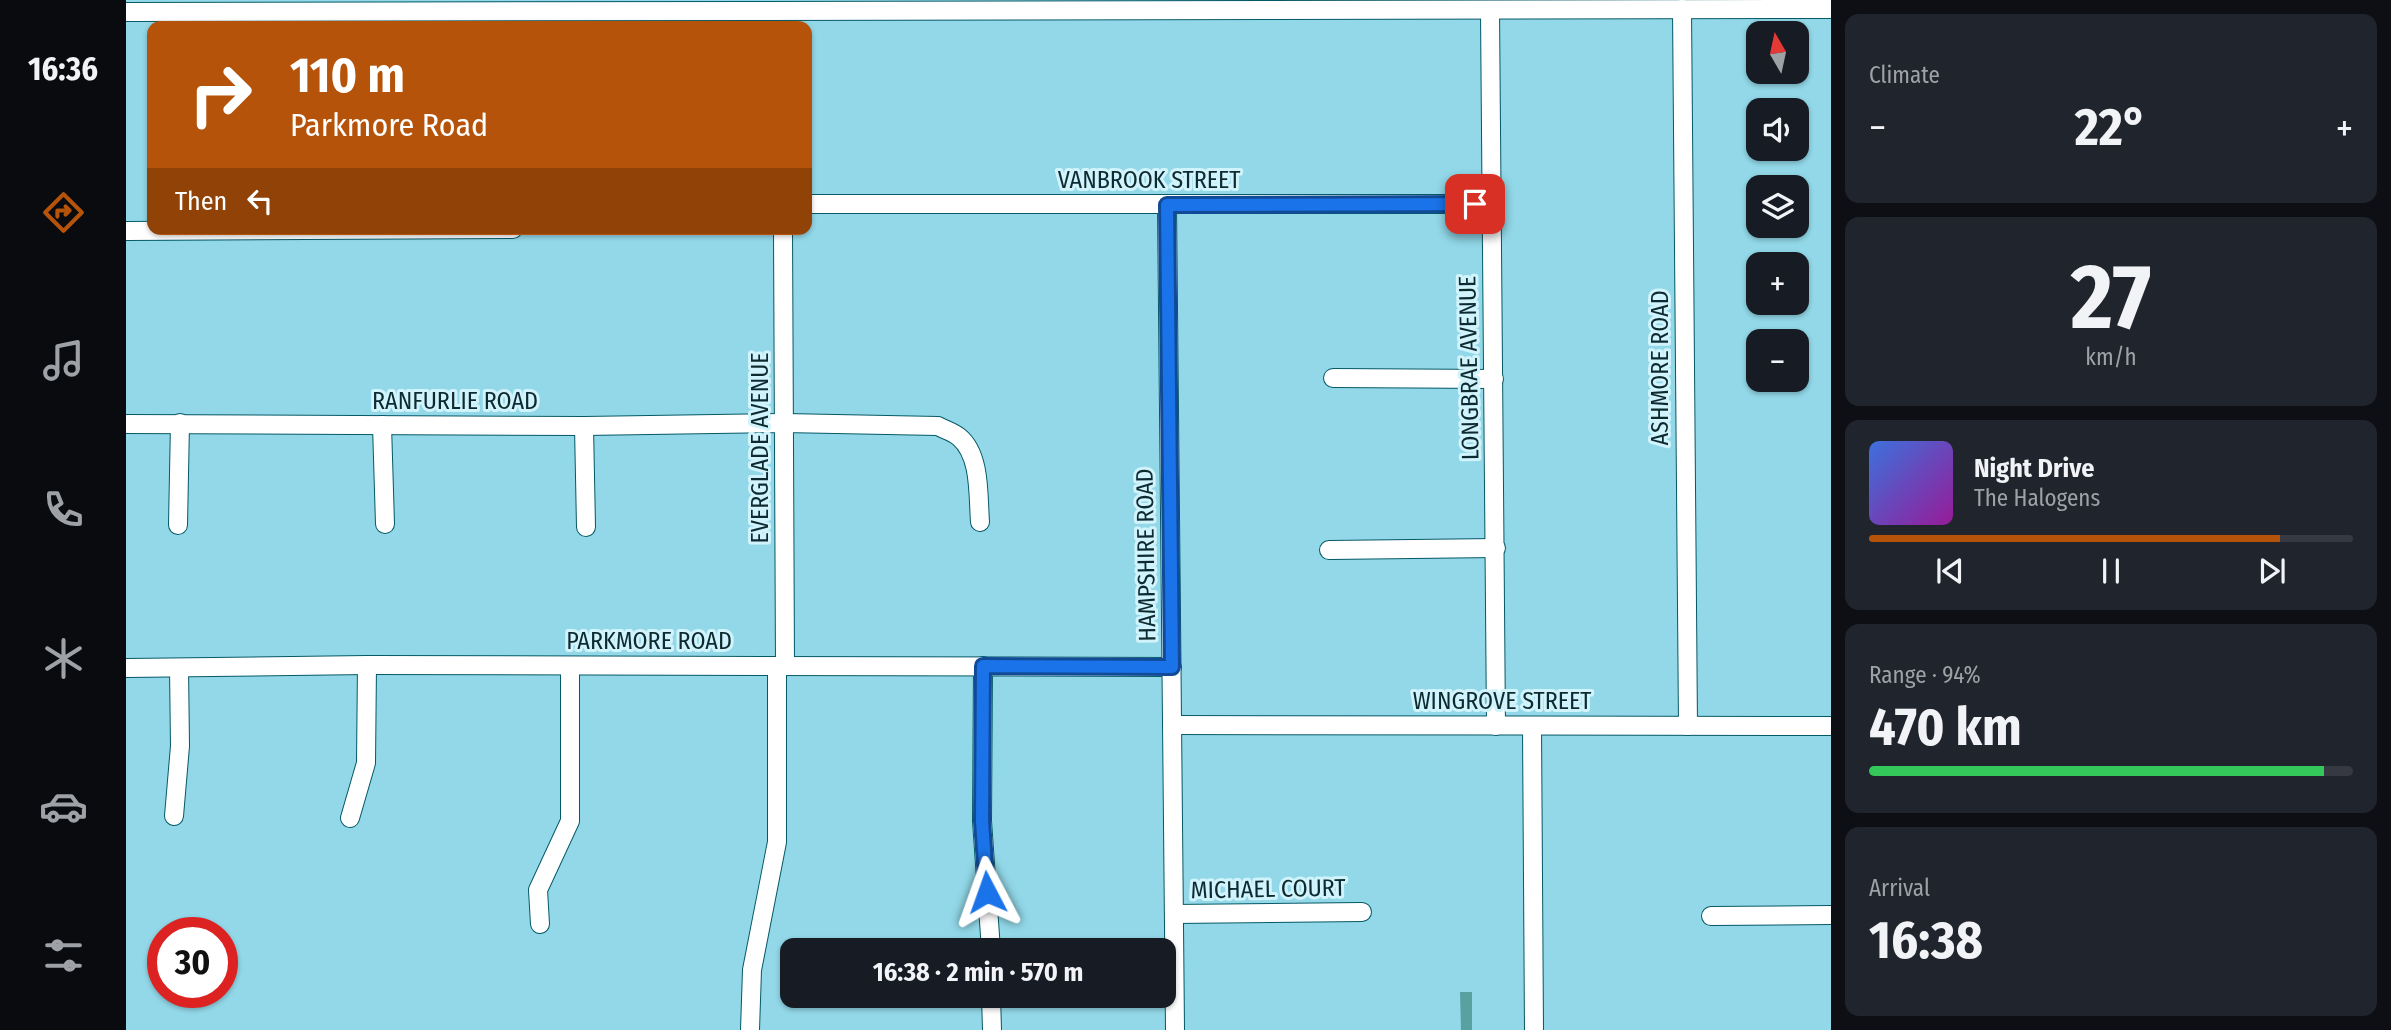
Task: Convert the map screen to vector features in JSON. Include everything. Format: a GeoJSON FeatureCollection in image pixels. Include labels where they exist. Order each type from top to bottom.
{"type":"FeatureCollection","features":[{"type":"Feature","properties":{"kind":"street"},"geometry":{"type":"LineString","coordinates":[[126,12],[287,5],[887,5],[1490,10],[1682,9],[1701,4],[1831,9]]}},
{"type":"Feature","properties":{"kind":"street","name":"ASHMORE ROAD"},"geometry":{"type":"LineString","coordinates":[[1682,9],[1688,726]]}},
{"type":"Feature","properties":{"kind":"street","name":"LONGBRAE AVENUE"},"geometry":{"type":"LineString","coordinates":[[1490,10],[1496,726]]}},
{"type":"Feature","properties":{"kind":"street","name":"VANBROOK STREET"},"geometry":{"type":"LineString","coordinates":[[812,204],[1491,204]]}},
{"type":"Feature","properties":{"kind":"street","name":"HAMPSHIRE ROAD"},"geometry":{"type":"LineString","coordinates":[[1167,205],[1175,1030]]}},
{"type":"Feature","properties":{"kind":"street"},"geometry":{"type":"LineString","coordinates":[[126,231],[147,231]]}},
{"type":"Feature","properties":{"kind":"street","name":"EVERGLADE AVENUE"},"geometry":{"type":"LineString","coordinates":[[750,1030],[752,970],[777,842],[784,424],[783,235]]}},
{"type":"Feature","properties":{"kind":"street"},"geometry":{"type":"LineString","coordinates":[[1333,378],[1494,379]]}},
{"type":"Feature","properties":{"kind":"street","name":"RANFURLIE ROAD"},"geometry":{"type":"LineString","coordinates":[[126,424],[939,426],[958,436],[969,448],[976,478],[980,522]]}},
{"type":"Feature","properties":{"kind":"street"},"geometry":{"type":"LineString","coordinates":[[178,525],[180,424]]}},
{"type":"Feature","properties":{"kind":"street"},"geometry":{"type":"LineString","coordinates":[[382,425],[385,524]]}},
{"type":"Feature","properties":{"kind":"street"},"geometry":{"type":"LineString","coordinates":[[584,426],[586,527]]}},
{"type":"Feature","properties":{"kind":"street"},"geometry":{"type":"LineString","coordinates":[[1329,550],[1496,548]]}},
{"type":"Feature","properties":{"kind":"street"},"geometry":{"type":"LineString","coordinates":[[350,818],[366,763],[366,665]]}},
{"type":"Feature","properties":{"kind":"street","name":"PARKMORE ROAD"},"geometry":{"type":"LineString","coordinates":[[126,668],[366,665],[1172,667]]}},
{"type":"Feature","properties":{"kind":"street"},"geometry":{"type":"LineString","coordinates":[[540,924],[538,890],[570,821],[569,666]]}},
{"type":"Feature","properties":{"kind":"street"},"geometry":{"type":"LineString","coordinates":[[983,666],[982,821],[990,938]]}},
{"type":"Feature","properties":{"kind":"street"},"geometry":{"type":"LineString","coordinates":[[174,816],[180,746],[179,668]]}},
{"type":"Feature","properties":{"kind":"street","name":"WINGROVE STREET"},"geometry":{"type":"LineString","coordinates":[[1172,725],[1831,726]]}},
{"type":"Feature","properties":{"kind":"street"},"geometry":{"type":"LineString","coordinates":[[1532,726],[1534,1030]]}},
{"type":"Feature","properties":{"kind":"street","name":"MICHAEL COURT"},"geometry":{"type":"LineString","coordinates":[[1174,914],[1362,912]]}},
{"type":"Feature","properties":{"kind":"street"},"geometry":{"type":"LineString","coordinates":[[1711,916],[1831,915]]}},
{"type":"Feature","properties":{"kind":"street"},"geometry":{"type":"LineString","coordinates":[[991,1008],[992,1030]]}},
{"type":"Feature","properties":{"kind":"building"},"geometry":{"type":"Polygon","coordinates":[[[1460,992],[1472,992],[1472,1030],[1461,1030],[1460,992]]]}},
{"type":"Feature","properties":{"kind":"route"},"geometry":{"type":"LineString","coordinates":[[987,892],[982,821],[983,666],[1172,667],[1167,205],[1475,204]]}}]}
